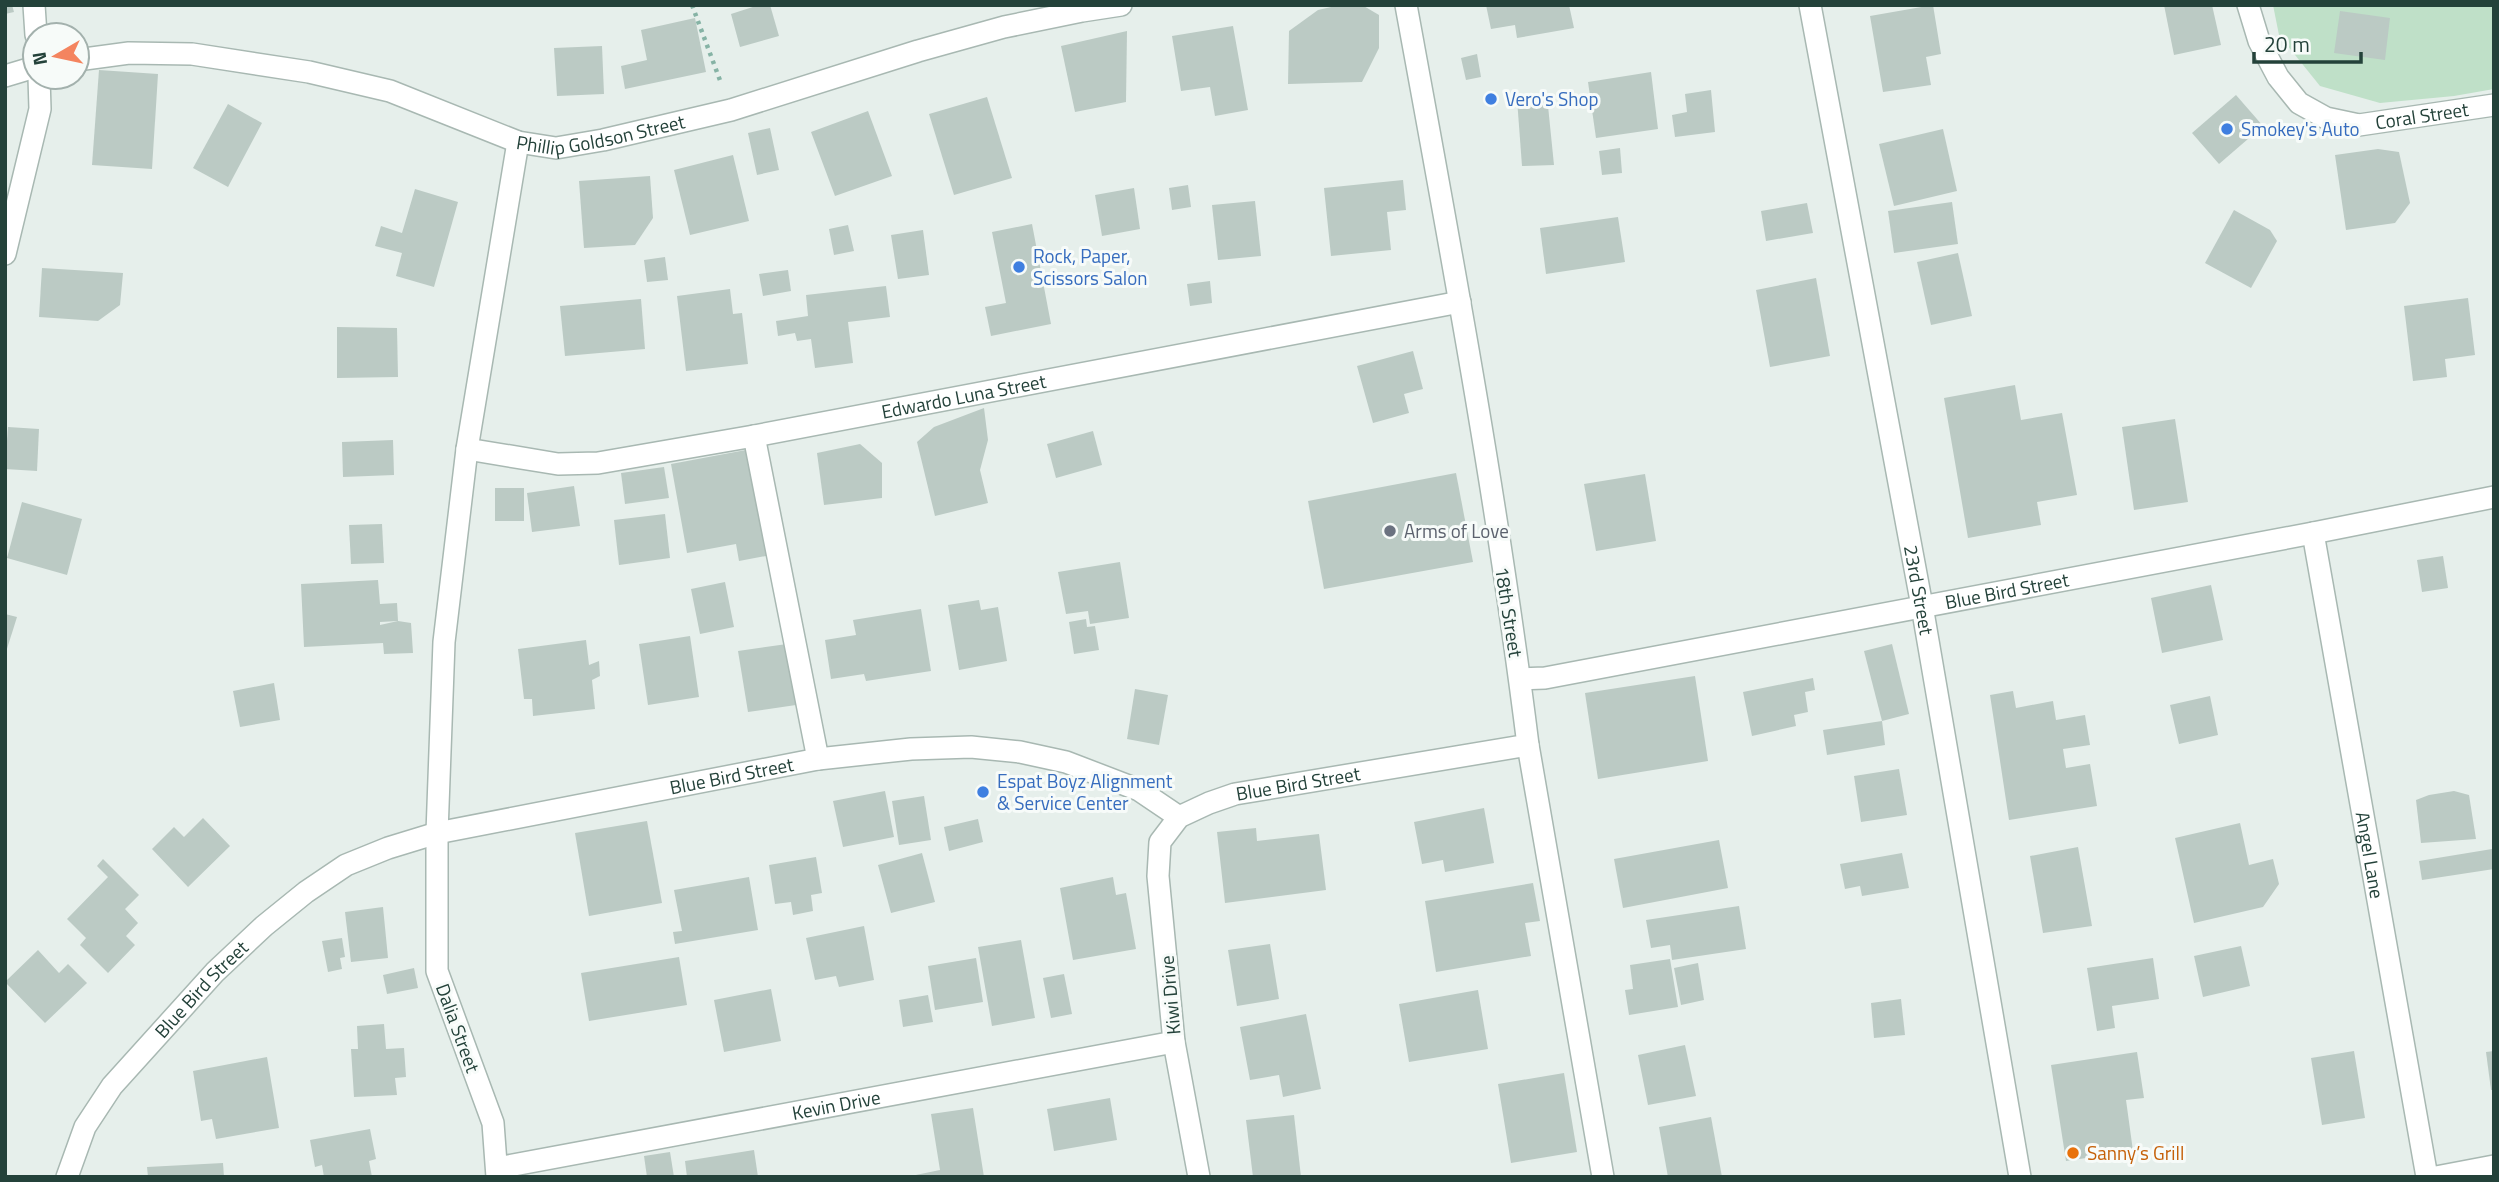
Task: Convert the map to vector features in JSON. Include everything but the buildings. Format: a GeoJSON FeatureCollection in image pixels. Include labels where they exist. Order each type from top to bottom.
{"type":"FeatureCollection","features":[{"type":"Feature","properties":{"kind":"street","name":"Phillip Goldson Street"},"geometry":{"type":"LineString","coordinates":[[91,58],[129,53],[191,54],[309,72],[390,91],[518,142],[556,148],[603,140],[731,110],[1003,27],[1121,5]]}},
{"type":"Feature","properties":{"kind":"street","name":"18th Street"},"geometry":{"type":"LineString","coordinates":[[1406,5],[1460,302],[1520,679],[1528,745],[1603,1177]]}},
{"type":"Feature","properties":{"kind":"street","name":"23rd Street"},"geometry":{"type":"LineString","coordinates":[[1810,5],[1922,606],[2020,1177]]}},
{"type":"Feature","properties":{"kind":"street","name":"Coral Street"},"geometry":{"type":"LineString","coordinates":[[2248,5],[2259,41],[2278,77],[2300,103],[2326,118],[2359,125],[2494,105]]}},
{"type":"Feature","properties":{"kind":"street"},"geometry":{"type":"LineString","coordinates":[[5,254],[40,109],[39,91]]}},
{"type":"Feature","properties":{"kind":"street","name":"Dalia Street"},"geometry":{"type":"LineString","coordinates":[[497,1173],[493,1123],[437,971],[437,833],[444,642],[467,449],[518,142]]}},
{"type":"Feature","properties":{"kind":"street","name":"Edwardo Luna Street"},"geometry":{"type":"LineString","coordinates":[[467,449],[558,464],[598,463],[754,436],[1460,302]]}},
{"type":"Feature","properties":{"kind":"street"},"geometry":{"type":"LineString","coordinates":[[754,436],[818,759]]}},
{"type":"Feature","properties":{"kind":"street","name":"Blue Bird Street"},"geometry":{"type":"LineString","coordinates":[[1520,679],[1545,678],[2494,497]]}},
{"type":"Feature","properties":{"kind":"street","name":"Angel Lane"},"geometry":{"type":"LineString","coordinates":[[2313,533],[2427,1177]]}},
{"type":"Feature","properties":{"kind":"street","name":"Blue Bird Street"},"geometry":{"type":"LineString","coordinates":[[67,1177],[85,1127],[111,1086],[215,972],[264,926],[306,892],[346,865],[388,848],[437,833],[818,759],[911,748],[971,747],[1020,752],[1066,762],[1139,790],[1179,817],[1235,794],[1528,745]]}},
{"type":"Feature","properties":{"kind":"street","name":"Kiwi Drive"},"geometry":{"type":"LineString","coordinates":[[1179,817],[1160,842],[1158,876],[1174,1042],[1199,1177]]}},
{"type":"Feature","properties":{"kind":"street","name":"Kevin Drive"},"geometry":{"type":"LineString","coordinates":[[497,1173],[1174,1042]]}},
{"type":"Feature","properties":{"kind":"street"},"geometry":{"type":"LineString","coordinates":[[2436,1177],[2494,1166]]}},
{"type":"Feature","properties":{"kind":"path"},"geometry":{"type":"LineString","coordinates":[[692,5],[731,110]]}},
{"type":"Feature","properties":{"kind":"green space"},"geometry":{"type":"Polygon","coordinates":[[[2273,5],[2494,5],[2494,89],[2380,103],[2320,86],[2279,35],[2273,5]]]}},
{"type":"Feature","properties":{"kind":"place","name":"Vero's Shop"},"geometry":{"type":"Point","coordinates":[1491,99]}},
{"type":"Feature","properties":{"kind":"place","name":"Smokey's Auto"},"geometry":{"type":"Point","coordinates":[2227,129]}},
{"type":"Feature","properties":{"kind":"place","name":"Rock, Paper, Scissors Salon"},"geometry":{"type":"Point","coordinates":[1019,267]}},
{"type":"Feature","properties":{"kind":"place","name":"Arms of Love"},"geometry":{"type":"Point","coordinates":[1390,531]}},
{"type":"Feature","properties":{"kind":"place","name":"Espat Boyz Alignment & Service Center"},"geometry":{"type":"Point","coordinates":[983,792]}},
{"type":"Feature","properties":{"kind":"place","name":"Sanny’s Grill"},"geometry":{"type":"Point","coordinates":[2073,1153]}}]}
